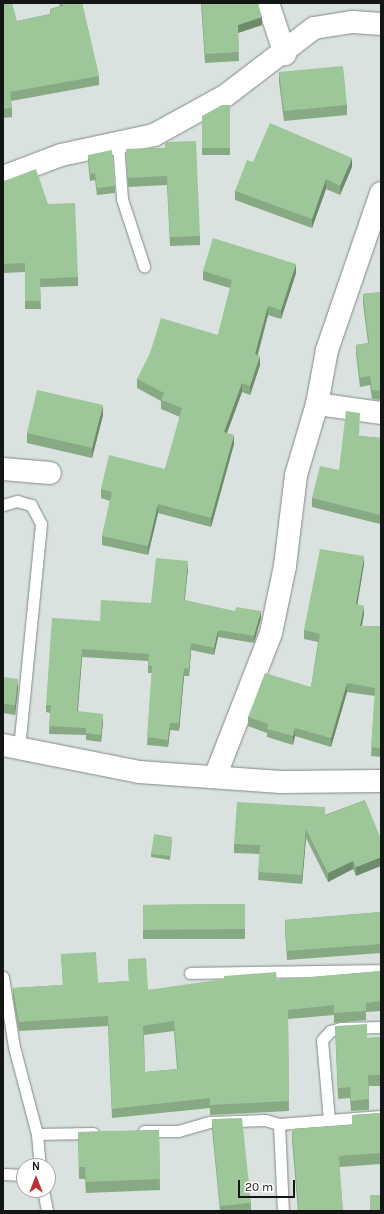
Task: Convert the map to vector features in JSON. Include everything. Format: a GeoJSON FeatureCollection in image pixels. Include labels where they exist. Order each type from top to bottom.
{"type":"FeatureCollection","features":[{"type":"Feature","properties":{"kind":"street"},"geometry":{"type":"LineString","coordinates":[[268,3],[285,54]]}},
{"type":"Feature","properties":{"kind":"street"},"geometry":{"type":"LineString","coordinates":[[3,177],[61,155],[118,144],[154,135],[225,96],[285,54],[314,28],[353,22],[381,24]]}},
{"type":"Feature","properties":{"kind":"street"},"geometry":{"type":"LineString","coordinates":[[215,777],[270,632],[285,566],[296,475],[318,404],[327,350],[381,193]]}},
{"type":"Feature","properties":{"kind":"street"},"geometry":{"type":"LineString","coordinates":[[318,404],[381,413]]}},
{"type":"Feature","properties":{"kind":"street"},"geometry":{"type":"LineString","coordinates":[[3,469],[50,473]]}},
{"type":"Feature","properties":{"kind":"street"},"geometry":{"type":"LineString","coordinates":[[11,746],[109,767],[281,782],[381,781]]}},
{"type":"Feature","properties":{"kind":"lane"},"geometry":{"type":"LineString","coordinates":[[118,144],[122,199],[144,266]]}},
{"type":"Feature","properties":{"kind":"lane"},"geometry":{"type":"LineString","coordinates":[[3,505],[17,501],[31,505],[41,524],[11,746]]}},
{"type":"Feature","properties":{"kind":"lane"},"geometry":{"type":"LineString","coordinates":[[190,973],[381,970]]}},
{"type":"Feature","properties":{"kind":"lane"},"geometry":{"type":"LineString","coordinates":[[3,978],[14,1047],[37,1134],[39,1158]]}},
{"type":"Feature","properties":{"kind":"lane"},"geometry":{"type":"LineString","coordinates":[[329,1120],[322,1040],[330,1031],[341,1028],[381,1027]]}},
{"type":"Feature","properties":{"kind":"lane"},"geometry":{"type":"LineString","coordinates":[[131,1132],[178,1131],[210,1122],[264,1120],[279,1124],[381,1116]]}},
{"type":"Feature","properties":{"kind":"lane"},"geometry":{"type":"LineString","coordinates":[[279,1124],[283,1211]]}},
{"type":"Feature","properties":{"kind":"lane"},"geometry":{"type":"LineString","coordinates":[[37,1134],[108,1132]]}},
{"type":"Feature","properties":{"kind":"lane"},"geometry":{"type":"LineString","coordinates":[[3,1174],[16,1175]]}},
{"type":"Feature","properties":{"kind":"lane"},"geometry":{"type":"LineString","coordinates":[[45,1198],[47,1211]]}},
{"type":"Feature","properties":{"kind":"building"},"geometry":{"type":"Polygon","coordinates":[[[3,3],[12,3],[17,21],[51,14],[50,9],[63,6],[62,3],[82,3],[99,76],[10,92],[12,108],[3,109],[3,3]]]}},
{"type":"Feature","properties":{"kind":"building"},"geometry":{"type":"Polygon","coordinates":[[[202,3],[258,3],[262,17],[238,25],[239,52],[205,54],[202,3]]]}},
{"type":"Feature","properties":{"kind":"building"},"geometry":{"type":"Polygon","coordinates":[[[343,66],[347,105],[284,111],[279,72],[343,66]]]}},
{"type":"Feature","properties":{"kind":"building"},"geometry":{"type":"Polygon","coordinates":[[[222,105],[230,105],[230,148],[202,148],[202,116],[222,105]]]}},
{"type":"Feature","properties":{"kind":"building"},"geometry":{"type":"Polygon","coordinates":[[[270,123],[352,158],[340,186],[326,179],[312,219],[235,191],[247,160],[253,162],[270,123]]]}},
{"type":"Feature","properties":{"kind":"building"},"geometry":{"type":"Polygon","coordinates":[[[196,141],[200,236],[170,237],[167,176],[128,178],[126,149],[165,148],[165,142],[196,141]]]}},
{"type":"Feature","properties":{"kind":"building"},"geometry":{"type":"Polygon","coordinates":[[[112,150],[115,186],[97,188],[95,173],[90,174],[88,155],[112,150]]]}},
{"type":"Feature","properties":{"kind":"building"},"geometry":{"type":"Polygon","coordinates":[[[36,169],[48,204],[75,203],[78,277],[40,279],[41,301],[25,301],[25,263],[3,264],[3,181],[36,169]]]}},
{"type":"Feature","properties":{"kind":"building"},"geometry":{"type":"Polygon","coordinates":[[[213,238],[296,264],[281,310],[268,306],[255,354],[260,356],[250,386],[242,383],[224,432],[234,435],[211,518],[158,504],[148,546],[102,536],[112,492],[101,489],[109,455],[165,469],[182,408],[161,400],[164,393],[137,379],[150,353],[161,318],[218,335],[232,280],[203,271],[213,238]]]}},
{"type":"Feature","properties":{"kind":"building"},"geometry":{"type":"Polygon","coordinates":[[[381,292],[381,391],[372,390],[370,376],[360,378],[356,345],[369,343],[363,294],[381,292]]]}},
{"type":"Feature","properties":{"kind":"building"},"geometry":{"type":"Polygon","coordinates":[[[37,390],[103,405],[92,448],[27,433],[37,390]]]}},
{"type":"Feature","properties":{"kind":"building"},"geometry":{"type":"Polygon","coordinates":[[[346,411],[360,413],[359,436],[381,438],[380,515],[312,498],[320,466],[339,470],[346,411]]]}},
{"type":"Feature","properties":{"kind":"building"},"geometry":{"type":"Polygon","coordinates":[[[320,549],[364,556],[356,604],[364,606],[360,626],[381,626],[381,748],[371,747],[375,688],[347,683],[331,738],[295,728],[293,736],[267,729],[268,724],[248,717],[265,673],[311,687],[320,634],[304,630],[320,549]]]}},
{"type":"Feature","properties":{"kind":"building"},"geometry":{"type":"Polygon","coordinates":[[[156,558],[188,561],[184,600],[235,611],[236,607],[261,611],[254,636],[218,630],[214,648],[191,643],[189,669],[184,668],[179,723],[170,723],[168,740],[147,737],[152,666],[148,665],[149,654],[82,649],[77,711],[103,714],[101,735],[86,733],[86,728],[49,726],[51,705],[46,705],[52,618],[100,621],[101,600],[151,603],[156,558]]]}},
{"type":"Feature","properties":{"kind":"building"},"geometry":{"type":"Polygon","coordinates":[[[3,677],[18,679],[15,705],[3,704],[3,677]]]}},
{"type":"Feature","properties":{"kind":"building"},"geometry":{"type":"Polygon","coordinates":[[[365,800],[381,839],[381,857],[356,867],[353,861],[328,873],[306,829],[302,875],[258,872],[260,845],[234,844],[237,802],[325,807],[325,816],[365,800]]]}},
{"type":"Feature","properties":{"kind":"building"},"geometry":{"type":"Polygon","coordinates":[[[154,834],[172,837],[170,856],[151,854],[154,834]]]}},
{"type":"Feature","properties":{"kind":"building"},"geometry":{"type":"Polygon","coordinates":[[[245,904],[245,929],[143,930],[143,905],[245,904]]]}},
{"type":"Feature","properties":{"kind":"building"},"geometry":{"type":"Polygon","coordinates":[[[381,912],[381,944],[287,951],[285,920],[381,912]]]}},
{"type":"Feature","properties":{"kind":"building"},"geometry":{"type":"Polygon","coordinates":[[[96,952],[98,983],[129,981],[128,959],[146,958],[148,990],[224,979],[224,976],[276,972],[277,980],[381,971],[381,1001],[366,1003],[366,1011],[334,1013],[334,1005],[288,1010],[289,1101],[210,1105],[210,1098],[112,1109],[108,1016],[19,1022],[13,988],[63,985],[61,954],[96,952]],[[174,1021],[143,1026],[145,1072],[178,1069],[174,1021]]]}},
{"type":"Feature","properties":{"kind":"building"},"geometry":{"type":"Polygon","coordinates":[[[367,1024],[367,1038],[381,1037],[381,1075],[368,1075],[369,1099],[351,1101],[350,1087],[338,1088],[335,1026],[367,1024]]]}},
{"type":"Feature","properties":{"kind":"building"},"geometry":{"type":"Polygon","coordinates":[[[381,1113],[381,1153],[339,1156],[343,1211],[299,1211],[292,1129],[352,1125],[352,1115],[381,1113]]]}},
{"type":"Feature","properties":{"kind":"building"},"geometry":{"type":"Polygon","coordinates":[[[242,1118],[251,1203],[220,1206],[212,1119],[242,1118]]]}},
{"type":"Feature","properties":{"kind":"building"},"geometry":{"type":"Polygon","coordinates":[[[159,1130],[160,1179],[86,1182],[85,1167],[79,1167],[78,1132],[159,1130]]]}},
{"type":"Feature","properties":{"kind":"building"},"geometry":{"type":"Polygon","coordinates":[[[370,1195],[381,1195],[381,1211],[370,1211],[370,1195]]]}}]}
